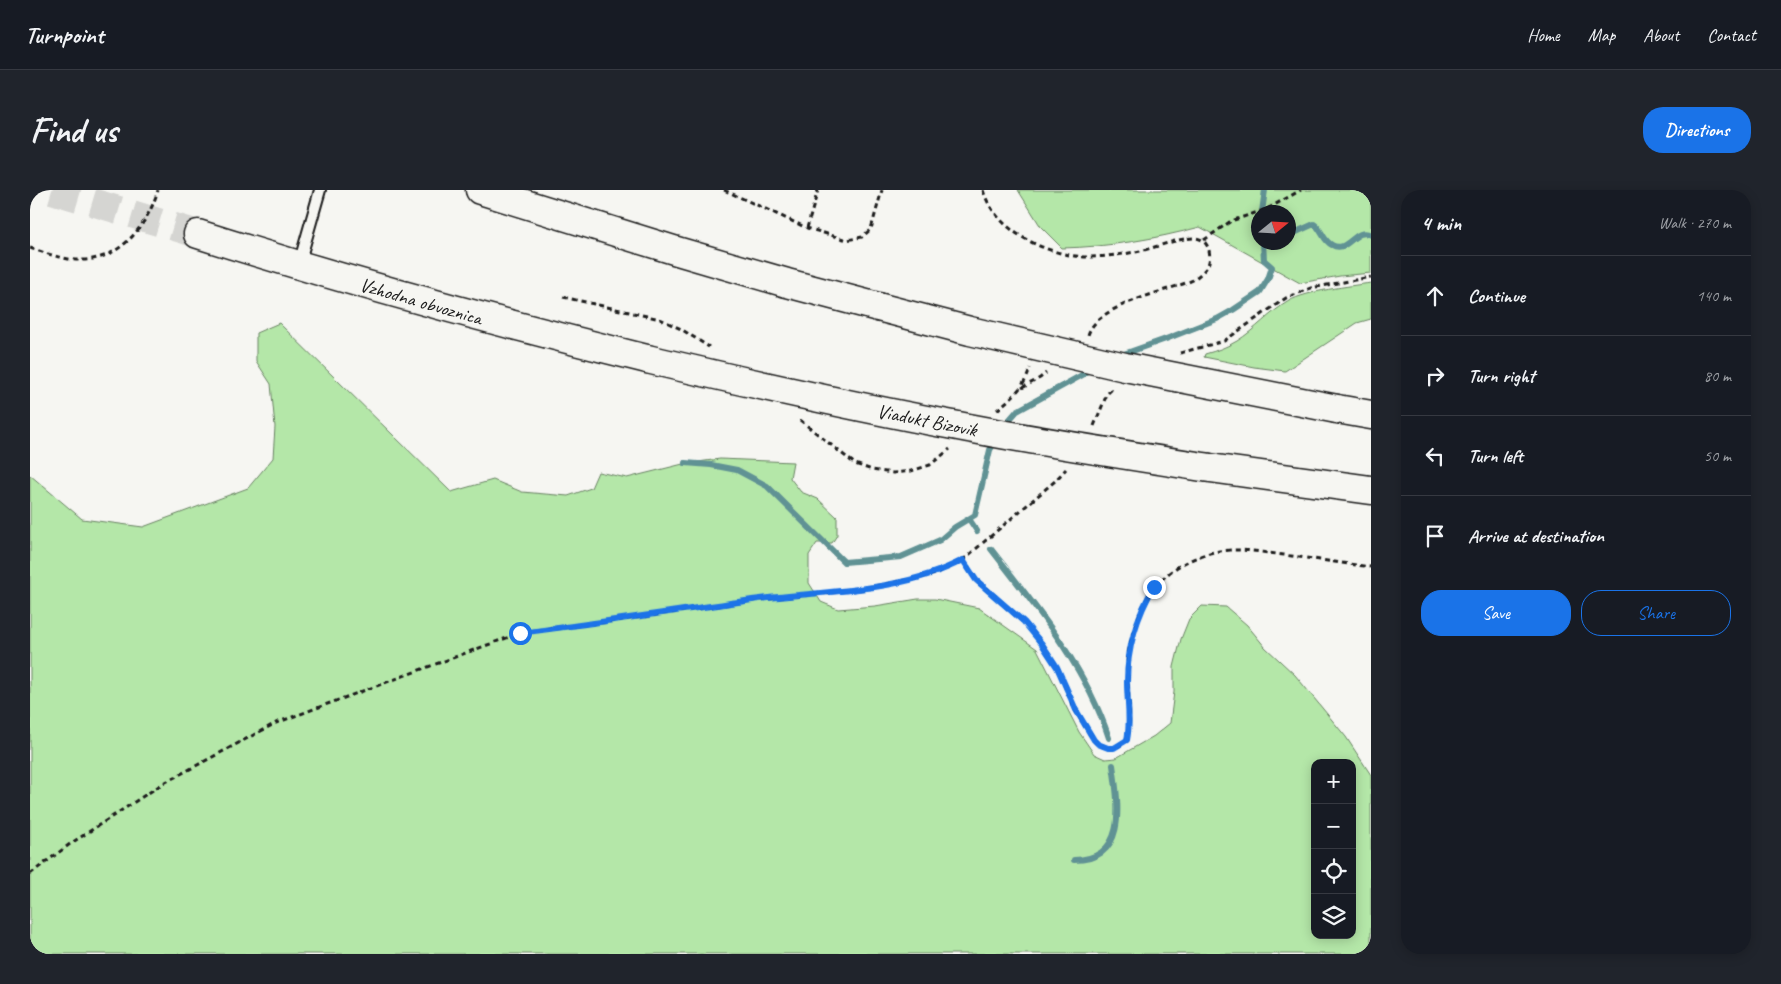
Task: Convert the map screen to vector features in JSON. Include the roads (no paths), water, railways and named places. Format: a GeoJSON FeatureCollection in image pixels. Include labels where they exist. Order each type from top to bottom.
{"type":"FeatureCollection","features":[{"type":"Feature","properties":{"kind":"highway"},"geometry":{"type":"LineString","coordinates":[[480,190],[787,283],[970,331],[1125,367],[1371,415]]}},
{"type":"Feature","properties":{"kind":"highway","name":"Vzhodna obvoznica"},"geometry":{"type":"LineString","coordinates":[[198,234],[298,266],[506,324],[647,360]]}},
{"type":"Feature","properties":{"kind":"highway","name":"Viadukt Bizovik"},"geometry":{"type":"LineString","coordinates":[[647,360],[954,426],[1210,468],[1371,490]]}},
{"type":"Feature","properties":{"kind":"lane"},"geometry":{"type":"LineString","coordinates":[[298,266],[320,190]]}},
{"type":"Feature","properties":{"kind":"waterway"},"geometry":{"type":"LineString","coordinates":[[1263,205],[1265,190]]}},
{"type":"Feature","properties":{"kind":"waterway"},"geometry":{"type":"LineString","coordinates":[[1296,232],[1314,224],[1329,243],[1338,247],[1343,246],[1360,234],[1371,235]]}},
{"type":"Feature","properties":{"kind":"waterway"},"geometry":{"type":"LineString","coordinates":[[1118,356],[1217,319],[1260,292],[1268,279],[1272,267],[1264,260],[1263,250]]}},
{"type":"Feature","properties":{"kind":"waterway"},"geometry":{"type":"LineString","coordinates":[[1004,426],[1017,411],[1084,374]]}},
{"type":"Feature","properties":{"kind":"waterway"},"geometry":{"type":"LineString","coordinates":[[685,463],[737,470],[767,486],[844,562],[901,557],[940,540],[955,527],[975,515],[990,450],[996,439]]}},
{"type":"Feature","properties":{"kind":"waterway"},"geometry":{"type":"LineString","coordinates":[[969,519],[977,531]]}},
{"type":"Feature","properties":{"kind":"waterway"},"geometry":{"type":"LineString","coordinates":[[991,549],[1042,616],[1073,662],[1099,712],[1109,738]]}},
{"type":"Feature","properties":{"kind":"waterway"},"geometry":{"type":"LineString","coordinates":[[1074,860],[1092,857],[1104,850],[1112,840],[1116,826],[1117,811],[1113,765]]}},
{"type":"Feature","properties":{"kind":"tunnel"},"geometry":{"type":"LineString","coordinates":[[52,190],[198,234]]}}]}
